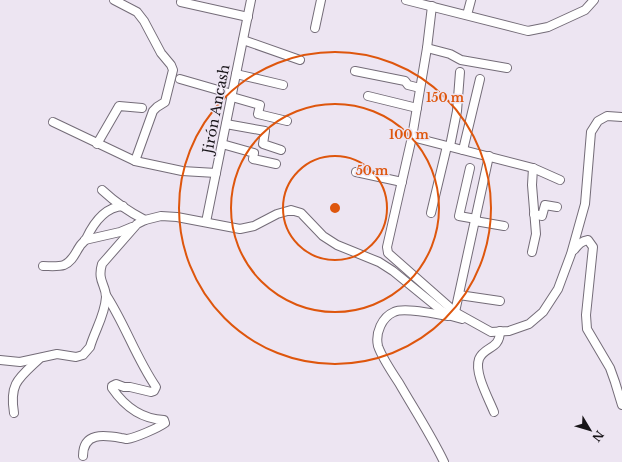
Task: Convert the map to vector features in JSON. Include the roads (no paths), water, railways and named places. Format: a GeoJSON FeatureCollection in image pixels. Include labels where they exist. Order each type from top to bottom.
{"type":"FeatureCollection","features":[{"type":"Feature","properties":{"kind":"street"},"geometry":{"type":"LineString","coordinates":[[114,0],[136,12],[144,21],[160,53],[171,65],[173,70],[165,102],[153,111],[135,161]]}},
{"type":"Feature","properties":{"kind":"street","name":"Jirón Ancash"},"geometry":{"type":"LineString","coordinates":[[206,222],[251,0]]}},
{"type":"Feature","properties":{"kind":"street"},"geometry":{"type":"LineString","coordinates":[[315,28],[321,0]]}},
{"type":"Feature","properties":{"kind":"street"},"geometry":{"type":"LineString","coordinates":[[406,0],[528,31],[548,27],[579,13],[585,10],[594,0]]}},
{"type":"Feature","properties":{"kind":"street"},"geometry":{"type":"LineString","coordinates":[[467,15],[470,0]]}},
{"type":"Feature","properties":{"kind":"street"},"geometry":{"type":"LineString","coordinates":[[181,2],[248,17]]}},
{"type":"Feature","properties":{"kind":"street"},"geometry":{"type":"LineString","coordinates":[[432,6],[427,48],[412,137],[386,247],[388,253],[453,314]]}},
{"type":"Feature","properties":{"kind":"street"},"geometry":{"type":"LineString","coordinates":[[243,40],[300,60]]}},
{"type":"Feature","properties":{"kind":"street"},"geometry":{"type":"LineString","coordinates":[[427,48],[450,54],[461,60],[507,68]]}},
{"type":"Feature","properties":{"kind":"street"},"geometry":{"type":"LineString","coordinates":[[355,71],[405,81],[408,85],[420,88]]}},
{"type":"Feature","properties":{"kind":"street"},"geometry":{"type":"LineString","coordinates":[[431,213],[457,110],[460,72]]}},
{"type":"Feature","properties":{"kind":"street"},"geometry":{"type":"LineString","coordinates":[[236,74],[283,84]]}},
{"type":"Feature","properties":{"kind":"street"},"geometry":{"type":"LineString","coordinates":[[180,79],[260,105],[258,114],[287,121]]}},
{"type":"Feature","properties":{"kind":"street"},"geometry":{"type":"LineString","coordinates":[[463,150],[480,79]]}},
{"type":"Feature","properties":{"kind":"street"},"geometry":{"type":"LineString","coordinates":[[368,96],[417,108]]}},
{"type":"Feature","properties":{"kind":"street"},"geometry":{"type":"LineString","coordinates":[[97,144],[119,106],[142,108]]}},
{"type":"Feature","properties":{"kind":"street"},"geometry":{"type":"LineString","coordinates":[[85,240],[120,232],[145,220],[161,216],[177,217],[240,229],[254,226],[278,214],[292,210],[301,213],[323,236],[337,245],[379,262],[393,270],[442,311],[473,321],[492,332],[509,331],[528,324],[543,312],[558,289],[571,254],[584,204],[591,132],[598,121],[606,116],[622,117]]}},
{"type":"Feature","properties":{"kind":"street"},"geometry":{"type":"LineString","coordinates":[[53,122],[135,161],[182,171],[216,173]]}},
{"type":"Feature","properties":{"kind":"street"},"geometry":{"type":"LineString","coordinates":[[226,124],[265,131],[263,144],[281,150]]}},
{"type":"Feature","properties":{"kind":"street"},"geometry":{"type":"LineString","coordinates":[[412,137],[533,168],[560,180]]}},
{"type":"Feature","properties":{"kind":"street"},"geometry":{"type":"LineString","coordinates":[[222,144],[254,153],[253,159],[276,164]]}},
{"type":"Feature","properties":{"kind":"street"},"geometry":{"type":"LineString","coordinates":[[453,314],[459,295],[489,156]]}},
{"type":"Feature","properties":{"kind":"street"},"geometry":{"type":"LineString","coordinates":[[470,168],[459,216],[504,226]]}},
{"type":"Feature","properties":{"kind":"street"},"geometry":{"type":"LineString","coordinates":[[532,252],[536,234],[532,185],[533,168]]}},
{"type":"Feature","properties":{"kind":"street"},"geometry":{"type":"LineString","coordinates":[[356,172],[402,182]]}},
{"type":"Feature","properties":{"kind":"street"},"geometry":{"type":"LineString","coordinates":[[102,190],[114,201],[145,220]]}},
{"type":"Feature","properties":{"kind":"street"},"geometry":{"type":"LineString","coordinates":[[534,214],[542,216],[545,205],[557,207]]}},
{"type":"Feature","properties":{"kind":"street"},"geometry":{"type":"LineString","coordinates":[[43,266],[57,266],[72,260],[98,219],[113,208],[123,206]]}},
{"type":"Feature","properties":{"kind":"street"},"geometry":{"type":"LineString","coordinates":[[83,456],[83,450],[87,442],[95,436],[126,439],[157,428],[165,423],[164,420],[151,419],[134,412],[112,388],[114,384],[116,384],[151,392],[154,391],[156,387],[140,361],[100,279],[102,264],[137,224]]}},
{"type":"Feature","properties":{"kind":"street"},"geometry":{"type":"LineString","coordinates":[[571,254],[583,241],[588,240],[593,247],[586,315],[587,329],[610,368],[622,405]]}},
{"type":"Feature","properties":{"kind":"street"},"geometry":{"type":"LineString","coordinates":[[0,360],[20,362],[57,354],[76,357],[83,355],[90,347],[102,317],[106,294]]}},
{"type":"Feature","properties":{"kind":"street"},"geometry":{"type":"LineString","coordinates":[[459,295],[500,301]]}},
{"type":"Feature","properties":{"kind":"street"},"geometry":{"type":"LineString","coordinates":[[444,462],[378,345],[381,324],[387,316],[394,312],[402,310],[453,314]]}},
{"type":"Feature","properties":{"kind":"street"},"geometry":{"type":"LineString","coordinates":[[494,412],[480,377],[479,361],[484,353],[498,342],[500,338],[500,331]]}},
{"type":"Feature","properties":{"kind":"street"},"geometry":{"type":"LineString","coordinates":[[14,413],[12,396],[17,382],[39,359]]}}]}
